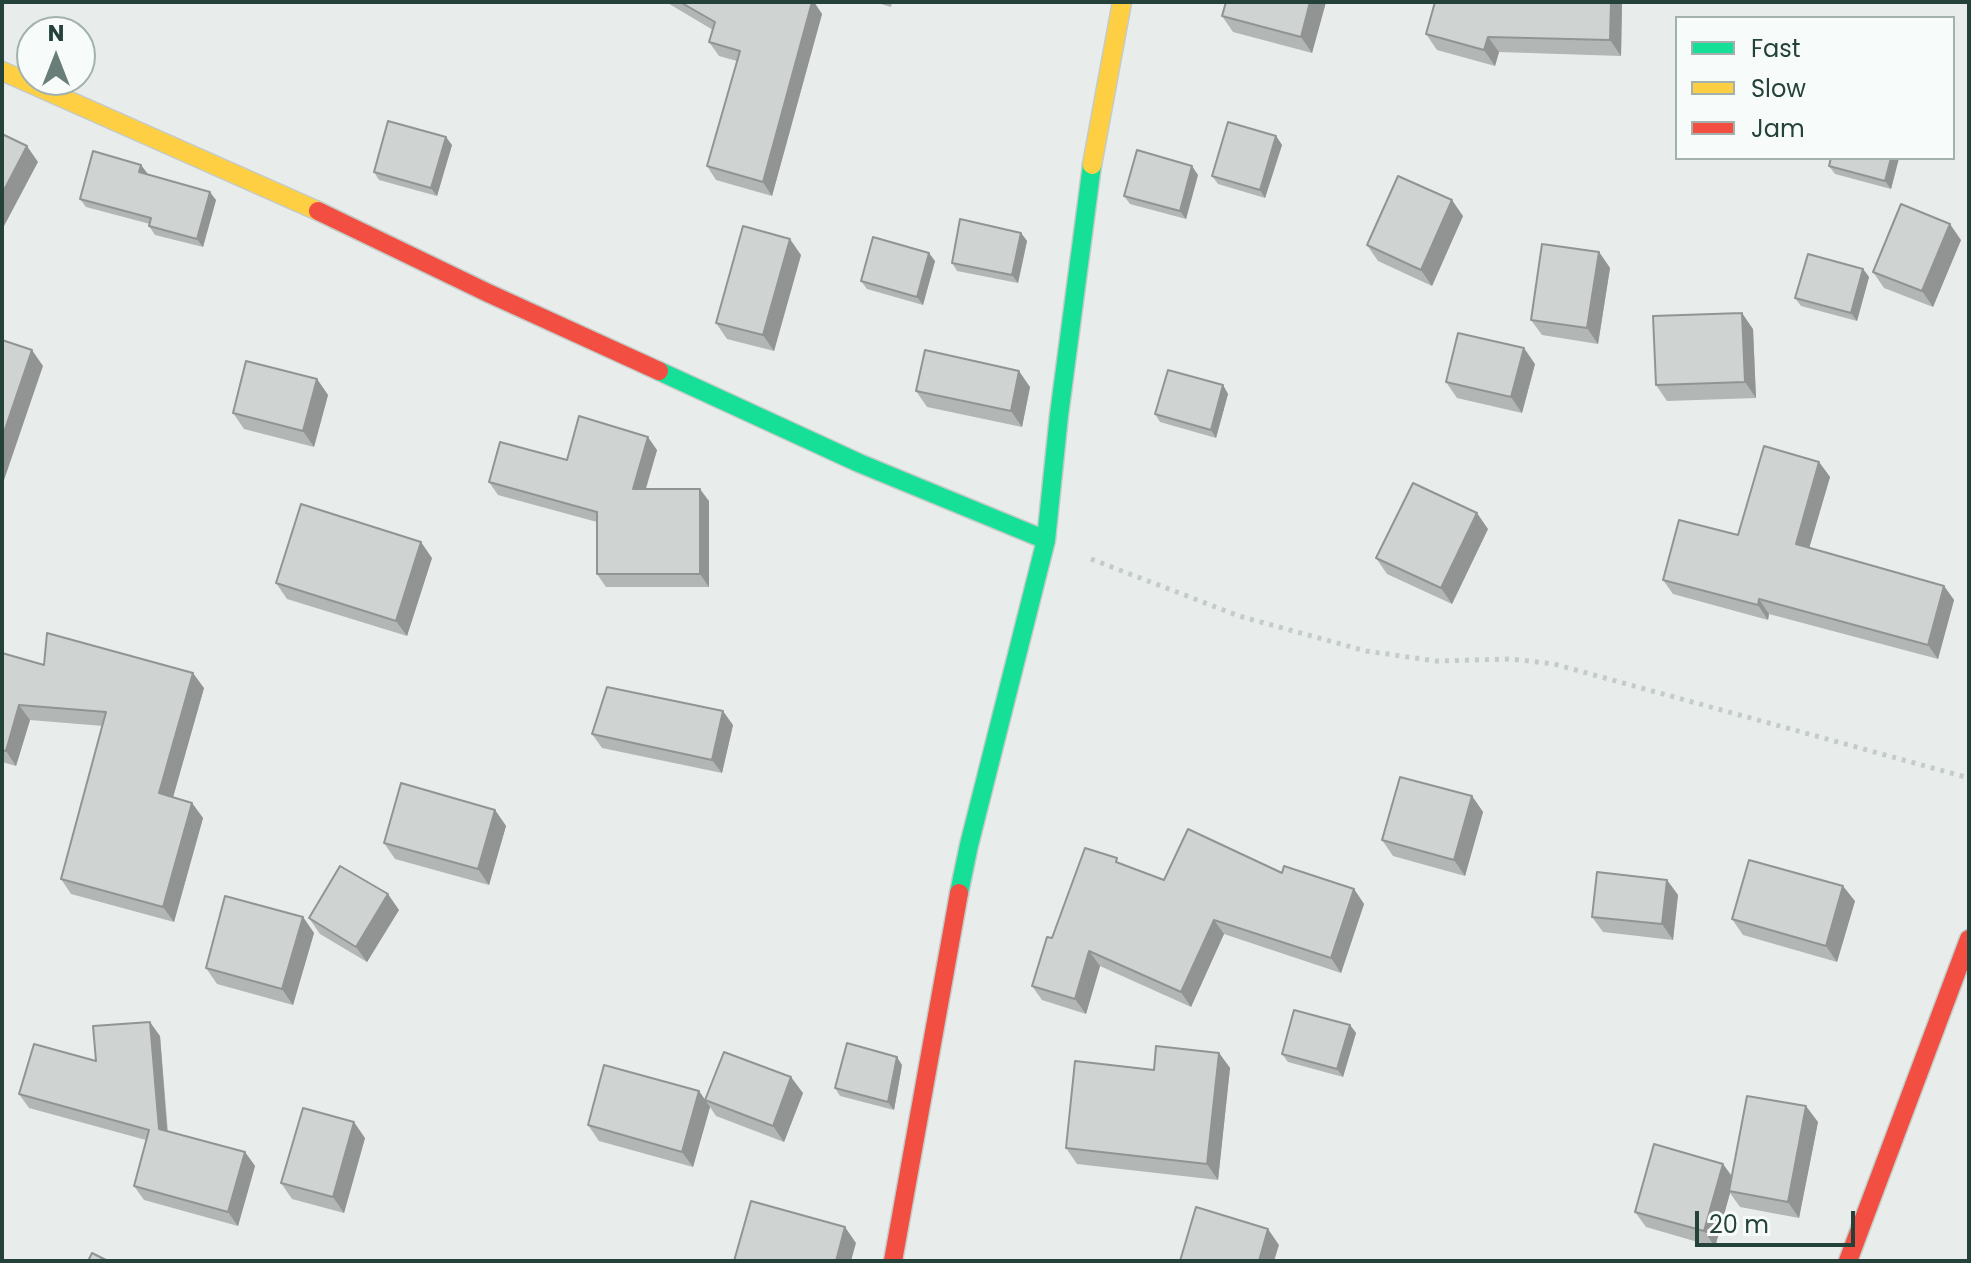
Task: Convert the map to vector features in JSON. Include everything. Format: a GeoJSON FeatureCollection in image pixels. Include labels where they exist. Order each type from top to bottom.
{"type":"FeatureCollection","features":[{"type":"Feature","properties":{"kind":"street"},"geometry":{"type":"LineString","coordinates":[[893,1261],[969,845],[1046,540],[1091,169],[1122,2]]}},
{"type":"Feature","properties":{"kind":"street"},"geometry":{"type":"LineString","coordinates":[[2,71],[326,214],[488,293],[859,463],[1046,540]]}},
{"type":"Feature","properties":{"kind":"street"},"geometry":{"type":"LineString","coordinates":[[1848,1261],[1969,939]]}},
{"type":"Feature","properties":{"kind":"path"},"geometry":{"type":"LineString","coordinates":[[1046,540],[1239,616],[1366,651],[1436,661],[1511,659],[1554,664],[1969,778]]}},
{"type":"Feature","properties":{"kind":"building"},"geometry":{"type":"Polygon","coordinates":[[[680,2],[812,2],[763,182],[707,166],[740,51],[709,42],[715,22],[680,2]]]}},
{"type":"Feature","properties":{"kind":"building"},"geometry":{"type":"Polygon","coordinates":[[[1226,2],[1310,2],[1301,37],[1222,16],[1226,2]]]}},
{"type":"Feature","properties":{"kind":"building"},"geometry":{"type":"Polygon","coordinates":[[[1435,2],[1611,2],[1610,40],[1488,37],[1484,50],[1426,34],[1435,2]]]}},
{"type":"Feature","properties":{"kind":"building"},"geometry":{"type":"Polygon","coordinates":[[[388,121],[446,137],[431,188],[374,172],[388,121]]]}},
{"type":"Feature","properties":{"kind":"building"},"geometry":{"type":"Polygon","coordinates":[[[1228,122],[1276,136],[1260,190],[1212,176],[1228,122]]]}},
{"type":"Feature","properties":{"kind":"building"},"geometry":{"type":"Polygon","coordinates":[[[2,134],[27,146],[2,194],[2,134]]]}},
{"type":"Feature","properties":{"kind":"building"},"geometry":{"type":"Polygon","coordinates":[[[1137,150],[1192,166],[1180,211],[1124,196],[1137,150]]]}},
{"type":"Feature","properties":{"kind":"building"},"geometry":{"type":"Polygon","coordinates":[[[93,151],[141,165],[139,172],[210,192],[197,239],[149,226],[151,218],[80,199],[93,151]]]}},
{"type":"Feature","properties":{"kind":"building"},"geometry":{"type":"Polygon","coordinates":[[[1830,160],[1890,160],[1885,181],[1829,166],[1830,160]]]}},
{"type":"Feature","properties":{"kind":"building"},"geometry":{"type":"Polygon","coordinates":[[[1398,176],[1452,200],[1421,270],[1367,245],[1398,176]]]}},
{"type":"Feature","properties":{"kind":"building"},"geometry":{"type":"Polygon","coordinates":[[[1901,204],[1950,224],[1922,291],[1873,272],[1901,204]]]}},
{"type":"Feature","properties":{"kind":"building"},"geometry":{"type":"Polygon","coordinates":[[[960,219],[1021,233],[1012,275],[952,263],[960,219]]]}},
{"type":"Feature","properties":{"kind":"building"},"geometry":{"type":"Polygon","coordinates":[[[743,226],[790,239],[763,335],[716,323],[743,226]]]}},
{"type":"Feature","properties":{"kind":"building"},"geometry":{"type":"Polygon","coordinates":[[[873,237],[929,253],[917,297],[861,281],[873,237]]]}},
{"type":"Feature","properties":{"kind":"building"},"geometry":{"type":"Polygon","coordinates":[[[1542,244],[1599,252],[1587,328],[1531,320],[1542,244]]]}},
{"type":"Feature","properties":{"kind":"building"},"geometry":{"type":"Polygon","coordinates":[[[1808,254],[1863,269],[1851,313],[1795,298],[1808,254]]]}},
{"type":"Feature","properties":{"kind":"building"},"geometry":{"type":"Polygon","coordinates":[[[1742,313],[1745,382],[1656,385],[1653,316],[1742,313]]]}},
{"type":"Feature","properties":{"kind":"building"},"geometry":{"type":"Polygon","coordinates":[[[1458,333],[1524,348],[1511,397],[1446,382],[1458,333]]]}},
{"type":"Feature","properties":{"kind":"building"},"geometry":{"type":"Polygon","coordinates":[[[2,340],[32,350],[2,438],[2,340]]]}},
{"type":"Feature","properties":{"kind":"building"},"geometry":{"type":"Polygon","coordinates":[[[925,350],[1019,371],[1011,411],[916,391],[925,350]]]}},
{"type":"Feature","properties":{"kind":"building"},"geometry":{"type":"Polygon","coordinates":[[[246,361],[317,379],[303,431],[233,413],[246,361]]]}},
{"type":"Feature","properties":{"kind":"building"},"geometry":{"type":"Polygon","coordinates":[[[1168,370],[1223,385],[1211,430],[1155,414],[1168,370]]]}},
{"type":"Feature","properties":{"kind":"building"},"geometry":{"type":"Polygon","coordinates":[[[579,416],[648,437],[633,489],[700,489],[700,574],[597,574],[597,512],[489,482],[500,442],[567,460],[579,416]]]}},
{"type":"Feature","properties":{"kind":"building"},"geometry":{"type":"Polygon","coordinates":[[[1764,446],[1819,462],[1796,544],[1944,586],[1928,645],[1759,599],[1758,605],[1663,580],[1679,520],[1738,535],[1764,446]]]}},
{"type":"Feature","properties":{"kind":"building"},"geometry":{"type":"Polygon","coordinates":[[[1413,483],[1477,513],[1441,588],[1376,558],[1413,483]]]}},
{"type":"Feature","properties":{"kind":"building"},"geometry":{"type":"Polygon","coordinates":[[[301,504],[421,542],[396,621],[276,583],[301,504]]]}},
{"type":"Feature","properties":{"kind":"building"},"geometry":{"type":"Polygon","coordinates":[[[47,633],[193,673],[159,793],[192,803],[163,907],[61,879],[106,712],[19,705],[6,751],[2,750],[2,653],[44,665],[47,633]]]}},
{"type":"Feature","properties":{"kind":"building"},"geometry":{"type":"Polygon","coordinates":[[[607,687],[723,711],[712,760],[592,734],[607,687]]]}},
{"type":"Feature","properties":{"kind":"building"},"geometry":{"type":"Polygon","coordinates":[[[1400,777],[1472,796],[1454,860],[1382,840],[1400,777]]]}},
{"type":"Feature","properties":{"kind":"building"},"geometry":{"type":"Polygon","coordinates":[[[401,783],[495,810],[478,869],[384,843],[401,783]]]}},
{"type":"Feature","properties":{"kind":"building"},"geometry":{"type":"Polygon","coordinates":[[[1188,829],[1282,873],[1284,866],[1354,889],[1331,958],[1214,920],[1181,992],[1089,951],[1075,999],[1032,986],[1047,937],[1052,938],[1085,848],[1117,858],[1116,862],[1164,880],[1188,829]]]}},
{"type":"Feature","properties":{"kind":"building"},"geometry":{"type":"Polygon","coordinates":[[[1749,860],[1843,886],[1826,946],[1732,919],[1749,860]]]}},
{"type":"Feature","properties":{"kind":"building"},"geometry":{"type":"Polygon","coordinates":[[[340,866],[388,894],[356,947],[309,918],[340,866]]]}},
{"type":"Feature","properties":{"kind":"building"},"geometry":{"type":"Polygon","coordinates":[[[1597,872],[1667,880],[1662,924],[1592,917],[1597,872]]]}},
{"type":"Feature","properties":{"kind":"building"},"geometry":{"type":"Polygon","coordinates":[[[225,896],[303,917],[282,989],[206,968],[225,896]]]}},
{"type":"Feature","properties":{"kind":"building"},"geometry":{"type":"Polygon","coordinates":[[[1294,1010],[1350,1025],[1337,1069],[1282,1054],[1294,1010]]]}},
{"type":"Feature","properties":{"kind":"building"},"geometry":{"type":"Polygon","coordinates":[[[150,1022],[159,1129],[245,1152],[228,1212],[134,1186],[149,1130],[19,1094],[34,1044],[96,1061],[93,1026],[150,1022]]]}},
{"type":"Feature","properties":{"kind":"building"},"geometry":{"type":"Polygon","coordinates":[[[847,1043],[897,1057],[888,1102],[835,1088],[847,1043]]]}},
{"type":"Feature","properties":{"kind":"building"},"geometry":{"type":"Polygon","coordinates":[[[1156,1046],[1219,1053],[1207,1164],[1066,1148],[1075,1061],[1154,1070],[1156,1046]]]}},
{"type":"Feature","properties":{"kind":"building"},"geometry":{"type":"Polygon","coordinates":[[[724,1052],[791,1077],[773,1126],[705,1100],[724,1052]]]}},
{"type":"Feature","properties":{"kind":"building"},"geometry":{"type":"Polygon","coordinates":[[[604,1065],[699,1091],[682,1152],[588,1125],[604,1065]]]}},
{"type":"Feature","properties":{"kind":"building"},"geometry":{"type":"Polygon","coordinates":[[[1747,1096],[1806,1106],[1788,1202],[1729,1191],[1747,1096]]]}},
{"type":"Feature","properties":{"kind":"building"},"geometry":{"type":"Polygon","coordinates":[[[303,1108],[354,1122],[333,1197],[281,1183],[303,1108]]]}},
{"type":"Feature","properties":{"kind":"building"},"geometry":{"type":"Polygon","coordinates":[[[1654,1144],[1723,1164],[1704,1231],[1635,1212],[1654,1144]]]}},
{"type":"Feature","properties":{"kind":"building"},"geometry":{"type":"Polygon","coordinates":[[[751,1201],[845,1227],[836,1261],[734,1261],[751,1201]]]}},
{"type":"Feature","properties":{"kind":"building"},"geometry":{"type":"Polygon","coordinates":[[[1196,1207],[1268,1229],[1259,1261],[1180,1261],[1196,1207]]]}},
{"type":"Feature","properties":{"kind":"building"},"geometry":{"type":"Polygon","coordinates":[[[92,1253],[108,1261],[88,1261],[92,1253]]]}},
{"type":"Feature","properties":{"kind":"traffic: fast"},"geometry":{"type":"LineString","coordinates":[[959,893],[1046,540],[1092,165]]}},
{"type":"Feature","properties":{"kind":"traffic: fast"},"geometry":{"type":"LineString","coordinates":[[659,371],[859,463],[1046,540]]}},
{"type":"Feature","properties":{"kind":"traffic: slow"},"geometry":{"type":"LineString","coordinates":[[1092,165],[1122,2]]}},
{"type":"Feature","properties":{"kind":"traffic: slow"},"geometry":{"type":"LineString","coordinates":[[2,71],[318,211]]}},
{"type":"Feature","properties":{"kind":"traffic: jam"},"geometry":{"type":"LineString","coordinates":[[318,211],[659,371]]}},
{"type":"Feature","properties":{"kind":"traffic: jam"},"geometry":{"type":"LineString","coordinates":[[893,1261],[959,893]]}},
{"type":"Feature","properties":{"kind":"traffic: jam"},"geometry":{"type":"LineString","coordinates":[[1848,1261],[1969,939]]}}]}
